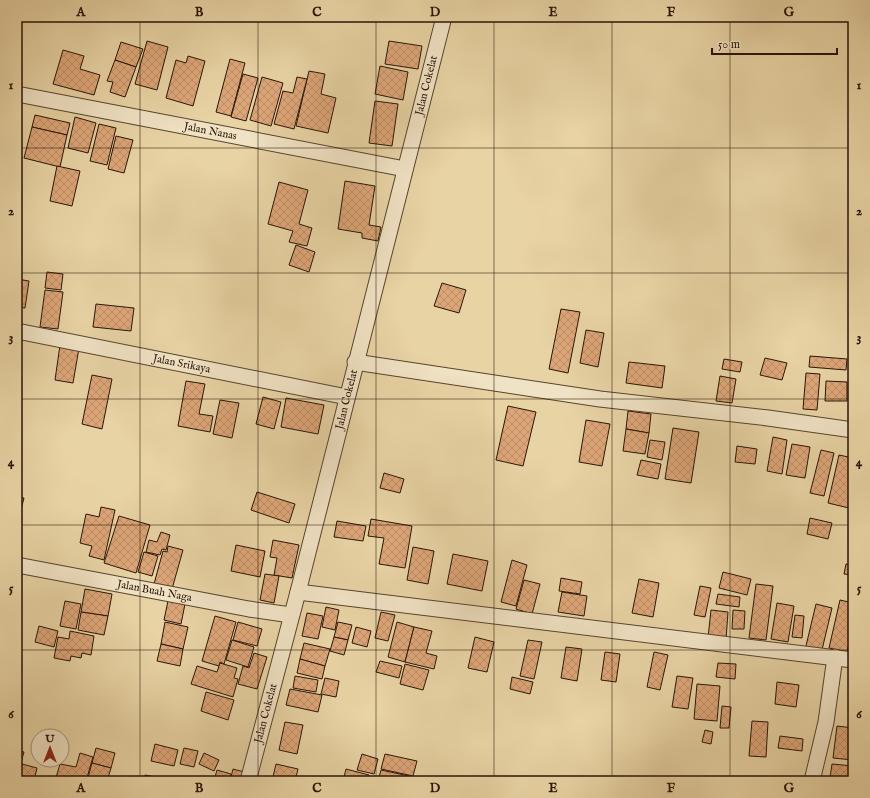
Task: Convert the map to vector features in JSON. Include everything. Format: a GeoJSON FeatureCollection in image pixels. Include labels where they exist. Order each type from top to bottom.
{"type":"FeatureCollection","features":[{"type":"Feature","properties":{"kind":"street","name":"Jalan Cokelat"},"geometry":{"type":"LineString","coordinates":[[248,781],[298,592],[444,17]]}},
{"type":"Feature","properties":{"kind":"street","name":"Jalan Nanas"},"geometry":{"type":"LineString","coordinates":[[17,94],[405,168]]}},
{"type":"Feature","properties":{"kind":"street","name":"Jalan Srikaya"},"geometry":{"type":"LineString","coordinates":[[17,331],[347,397]]}},
{"type":"Feature","properties":{"kind":"street"},"geometry":{"type":"LineString","coordinates":[[356,362],[600,399],[768,418],[853,430]]}},
{"type":"Feature","properties":{"kind":"street","name":"Jalan Buah Naga"},"geometry":{"type":"LineString","coordinates":[[17,566],[249,609],[291,615]]}},
{"type":"Feature","properties":{"kind":"street"},"geometry":{"type":"LineString","coordinates":[[298,592],[853,660]]}},
{"type":"Feature","properties":{"kind":"street"},"geometry":{"type":"LineString","coordinates":[[812,781],[826,722],[835,657]]}},
{"type":"Feature","properties":{"kind":"building"},"geometry":{"type":"Polygon","coordinates":[[[147,41],[168,47],[157,90],[135,84],[147,41]]]}},
{"type":"Feature","properties":{"kind":"building"},"geometry":{"type":"Polygon","coordinates":[[[389,41],[422,46],[418,69],[385,64],[389,41]]]}},
{"type":"Feature","properties":{"kind":"building"},"geometry":{"type":"Polygon","coordinates":[[[121,42],[143,49],[136,67],[115,60],[121,42]]]}},
{"type":"Feature","properties":{"kind":"building"},"geometry":{"type":"Polygon","coordinates":[[[63,50],[84,56],[80,69],[100,75],[94,95],[53,84],[63,50]]]}},
{"type":"Feature","properties":{"kind":"building"},"geometry":{"type":"Polygon","coordinates":[[[188,56],[205,61],[193,106],[166,98],[176,60],[186,63],[188,56]]]}},
{"type":"Feature","properties":{"kind":"building"},"geometry":{"type":"Polygon","coordinates":[[[230,59],[245,63],[231,116],[216,112],[230,59]]]}},
{"type":"Feature","properties":{"kind":"building"},"geometry":{"type":"Polygon","coordinates":[[[115,60],[136,67],[125,97],[110,92],[113,82],[107,81],[115,60]]]}},
{"type":"Feature","properties":{"kind":"building"},"geometry":{"type":"Polygon","coordinates":[[[380,66],[408,72],[403,100],[375,94],[380,66]]]}},
{"type":"Feature","properties":{"kind":"building"},"geometry":{"type":"Polygon","coordinates":[[[309,71],[325,74],[321,94],[336,98],[328,133],[296,126],[309,71]]]}},
{"type":"Feature","properties":{"kind":"building"},"geometry":{"type":"Polygon","coordinates":[[[243,74],[258,78],[246,121],[231,117],[243,74]]]}},
{"type":"Feature","properties":{"kind":"building"},"geometry":{"type":"Polygon","coordinates":[[[262,77],[283,83],[271,126],[250,120],[262,77]]]}},
{"type":"Feature","properties":{"kind":"building"},"geometry":{"type":"Polygon","coordinates":[[[297,77],[307,79],[294,129],[274,124],[283,91],[293,93],[297,77]]]}},
{"type":"Feature","properties":{"kind":"building"},"geometry":{"type":"Polygon","coordinates":[[[375,101],[398,104],[392,146],[369,143],[375,101]]]}},
{"type":"Feature","properties":{"kind":"building"},"geometry":{"type":"Polygon","coordinates":[[[35,115],[70,123],[67,135],[32,127],[35,115]]]}},
{"type":"Feature","properties":{"kind":"building"},"geometry":{"type":"Polygon","coordinates":[[[75,117],[96,123],[88,153],[68,148],[75,117]]]}},
{"type":"Feature","properties":{"kind":"building"},"geometry":{"type":"Polygon","coordinates":[[[99,124],[116,128],[107,165],[90,161],[99,124]]]}},
{"type":"Feature","properties":{"kind":"building"},"geometry":{"type":"Polygon","coordinates":[[[32,127],[67,135],[60,167],[24,158],[32,127]]]}},
{"type":"Feature","properties":{"kind":"building"},"geometry":{"type":"Polygon","coordinates":[[[116,136],[133,140],[124,173],[108,169],[116,136]]]}},
{"type":"Feature","properties":{"kind":"building"},"geometry":{"type":"Polygon","coordinates":[[[57,166],[80,171],[72,206],[50,201],[57,166]]]}},
{"type":"Feature","properties":{"kind":"building"},"geometry":{"type":"Polygon","coordinates":[[[345,181],[375,186],[369,225],[381,227],[378,241],[362,238],[362,233],[338,229],[345,181]]]}},
{"type":"Feature","properties":{"kind":"building"},"geometry":{"type":"Polygon","coordinates":[[[279,182],[308,190],[299,224],[312,228],[307,246],[289,242],[293,231],[268,224],[279,182]]]}},
{"type":"Feature","properties":{"kind":"building"},"geometry":{"type":"Polygon","coordinates":[[[296,245],[315,252],[309,272],[289,265],[296,245]]]}},
{"type":"Feature","properties":{"kind":"building"},"geometry":{"type":"Polygon","coordinates":[[[47,272],[63,274],[61,290],[45,288],[47,272]]]}},
{"type":"Feature","properties":{"kind":"building"},"geometry":{"type":"Polygon","coordinates":[[[17,279],[29,281],[25,308],[17,307],[17,279]]]}},
{"type":"Feature","properties":{"kind":"building"},"geometry":{"type":"Polygon","coordinates":[[[442,283],[466,290],[459,313],[434,306],[442,283]]]}},
{"type":"Feature","properties":{"kind":"building"},"geometry":{"type":"Polygon","coordinates":[[[45,290],[63,292],[58,329],[40,327],[45,290]]]}},
{"type":"Feature","properties":{"kind":"building"},"geometry":{"type":"Polygon","coordinates":[[[96,304],[134,308],[131,331],[93,327],[96,304]]]}},
{"type":"Feature","properties":{"kind":"building"},"geometry":{"type":"Polygon","coordinates":[[[561,309],[580,312],[568,373],[549,369],[561,309]]]}},
{"type":"Feature","properties":{"kind":"building"},"geometry":{"type":"Polygon","coordinates":[[[586,330],[604,333],[598,367],[580,363],[586,330]]]}},
{"type":"Feature","properties":{"kind":"building"},"geometry":{"type":"Polygon","coordinates":[[[60,345],[79,348],[73,383],[55,380],[60,345]]]}},
{"type":"Feature","properties":{"kind":"building"},"geometry":{"type":"Polygon","coordinates":[[[810,356],[847,359],[846,370],[809,367],[810,356]]]}},
{"type":"Feature","properties":{"kind":"building"},"geometry":{"type":"Polygon","coordinates":[[[765,358],[787,363],[782,380],[760,375],[765,358]]]}},
{"type":"Feature","properties":{"kind":"building"},"geometry":{"type":"Polygon","coordinates":[[[724,359],[742,362],[740,372],[722,369],[724,359]]]}},
{"type":"Feature","properties":{"kind":"building"},"geometry":{"type":"Polygon","coordinates":[[[629,362],[665,366],[662,388],[626,383],[629,362]]]}},
{"type":"Feature","properties":{"kind":"building"},"geometry":{"type":"Polygon","coordinates":[[[806,373],[820,374],[817,410],[803,409],[806,373]]]}},
{"type":"Feature","properties":{"kind":"building"},"geometry":{"type":"Polygon","coordinates":[[[92,375],[112,379],[102,429],[82,424],[92,375]]]}},
{"type":"Feature","properties":{"kind":"building"},"geometry":{"type":"Polygon","coordinates":[[[720,376],[736,379],[732,403],[716,401],[720,376]]]}},
{"type":"Feature","properties":{"kind":"building"},"geometry":{"type":"Polygon","coordinates":[[[186,381],[205,384],[199,414],[213,416],[210,432],[178,426],[186,381]]]}},
{"type":"Feature","properties":{"kind":"building"},"geometry":{"type":"Polygon","coordinates":[[[826,381],[847,382],[847,401],[825,401],[826,381]]]}},
{"type":"Feature","properties":{"kind":"building"},"geometry":{"type":"Polygon","coordinates":[[[263,397],[281,402],[274,429],[256,424],[263,397]]]}},
{"type":"Feature","properties":{"kind":"building"},"geometry":{"type":"Polygon","coordinates":[[[286,398],[324,405],[318,434],[281,427],[286,398]]]}},
{"type":"Feature","properties":{"kind":"building"},"geometry":{"type":"Polygon","coordinates":[[[220,400],[239,403],[232,438],[213,434],[220,400]]]}},
{"type":"Feature","properties":{"kind":"building"},"geometry":{"type":"Polygon","coordinates":[[[508,406],[536,412],[523,466],[496,460],[508,406]]]}},
{"type":"Feature","properties":{"kind":"building"},"geometry":{"type":"Polygon","coordinates":[[[628,411],[651,414],[649,433],[626,429],[628,411]]]}},
{"type":"Feature","properties":{"kind":"building"},"geometry":{"type":"Polygon","coordinates":[[[586,420],[610,424],[602,466],[579,462],[586,420]]]}},
{"type":"Feature","properties":{"kind":"building"},"geometry":{"type":"Polygon","coordinates":[[[673,428],[699,432],[691,483],[665,479],[673,428]]]}},
{"type":"Feature","properties":{"kind":"building"},"geometry":{"type":"Polygon","coordinates":[[[626,429],[649,433],[645,454],[623,451],[626,429]]]}},
{"type":"Feature","properties":{"kind":"building"},"geometry":{"type":"Polygon","coordinates":[[[773,437],[787,440],[782,474],[767,471],[773,437]]]}},
{"type":"Feature","properties":{"kind":"building"},"geometry":{"type":"Polygon","coordinates":[[[650,440],[665,442],[662,460],[647,457],[650,440]]]}},
{"type":"Feature","properties":{"kind":"building"},"geometry":{"type":"Polygon","coordinates":[[[792,444],[810,447],[805,478],[786,475],[792,444]]]}},
{"type":"Feature","properties":{"kind":"building"},"geometry":{"type":"Polygon","coordinates":[[[737,446],[757,449],[755,464],[735,462],[737,446]]]}},
{"type":"Feature","properties":{"kind":"building"},"geometry":{"type":"Polygon","coordinates":[[[821,450],[834,453],[824,496],[810,493],[821,450]]]}},
{"type":"Feature","properties":{"kind":"building"},"geometry":{"type":"Polygon","coordinates":[[[839,455],[853,458],[853,509],[828,503],[839,455]]]}},
{"type":"Feature","properties":{"kind":"building"},"geometry":{"type":"Polygon","coordinates":[[[641,460],[661,464],[658,479],[637,475],[641,460]]]}},
{"type":"Feature","properties":{"kind":"building"},"geometry":{"type":"Polygon","coordinates":[[[384,473],[404,479],[400,493],[380,488],[384,473]]]}},
{"type":"Feature","properties":{"kind":"building"},"geometry":{"type":"Polygon","coordinates":[[[257,492],[295,504],[289,523],[251,510],[257,492]]]}},
{"type":"Feature","properties":{"kind":"building"},"geometry":{"type":"Polygon","coordinates":[[[17,497],[24,498],[17,525],[17,497]]]}},
{"type":"Feature","properties":{"kind":"building"},"geometry":{"type":"Polygon","coordinates":[[[101,507],[115,510],[104,560],[89,556],[92,546],[80,543],[86,514],[99,517],[101,507]]]}},
{"type":"Feature","properties":{"kind":"building"},"geometry":{"type":"Polygon","coordinates":[[[119,516],[150,525],[136,573],[104,563],[119,516]]]}},
{"type":"Feature","properties":{"kind":"building"},"geometry":{"type":"Polygon","coordinates":[[[810,518],[832,523],[828,539],[807,534],[810,518]]]}},
{"type":"Feature","properties":{"kind":"building"},"geometry":{"type":"Polygon","coordinates":[[[371,519],[412,526],[405,568],[379,564],[384,538],[368,536],[371,519]]]}},
{"type":"Feature","properties":{"kind":"building"},"geometry":{"type":"Polygon","coordinates":[[[337,521],[366,526],[363,541],[334,537],[337,521]]]}},
{"type":"Feature","properties":{"kind":"building"},"geometry":{"type":"Polygon","coordinates":[[[161,532],[170,535],[166,550],[162,549],[160,555],[146,552],[149,540],[157,542],[161,532]]]}},
{"type":"Feature","properties":{"kind":"building"},"geometry":{"type":"Polygon","coordinates":[[[273,540],[299,545],[292,578],[274,575],[277,558],[270,557],[273,540]]]}},
{"type":"Feature","properties":{"kind":"building"},"geometry":{"type":"Polygon","coordinates":[[[236,545],[265,551],[260,577],[231,571],[236,545]]]}},
{"type":"Feature","properties":{"kind":"building"},"geometry":{"type":"Polygon","coordinates":[[[168,546],[183,550],[172,589],[154,584],[163,551],[167,552],[168,546]]]}},
{"type":"Feature","properties":{"kind":"building"},"geometry":{"type":"Polygon","coordinates":[[[413,547],[434,551],[428,584],[407,580],[413,547]]]}},
{"type":"Feature","properties":{"kind":"building"},"geometry":{"type":"Polygon","coordinates":[[[144,552],[158,556],[152,576],[138,572],[144,552]]]}},
{"type":"Feature","properties":{"kind":"building"},"geometry":{"type":"Polygon","coordinates":[[[453,554],[488,561],[482,591],[447,584],[453,554]]]}},
{"type":"Feature","properties":{"kind":"building"},"geometry":{"type":"Polygon","coordinates":[[[512,560],[527,565],[516,606],[501,602],[512,560]]]}},
{"type":"Feature","properties":{"kind":"building"},"geometry":{"type":"Polygon","coordinates":[[[846,564],[853,565],[853,575],[844,574],[846,564]]]}},
{"type":"Feature","properties":{"kind":"building"},"geometry":{"type":"Polygon","coordinates":[[[723,572],[751,579],[747,595],[719,588],[723,572]]]}},
{"type":"Feature","properties":{"kind":"building"},"geometry":{"type":"Polygon","coordinates":[[[265,574],[279,576],[274,603],[260,600],[265,574]]]}},
{"type":"Feature","properties":{"kind":"building"},"geometry":{"type":"Polygon","coordinates":[[[561,578],[582,582],[580,594],[559,591],[561,578]]]}},
{"type":"Feature","properties":{"kind":"building"},"geometry":{"type":"Polygon","coordinates":[[[639,579],[659,583],[653,617],[632,613],[639,579]]]}},
{"type":"Feature","properties":{"kind":"building"},"geometry":{"type":"Polygon","coordinates":[[[524,580],[540,584],[532,614],[516,609],[524,580]]]}},
{"type":"Feature","properties":{"kind":"building"},"geometry":{"type":"Polygon","coordinates":[[[756,584],[773,586],[766,640],[749,638],[756,584]]]}},
{"type":"Feature","properties":{"kind":"building"},"geometry":{"type":"Polygon","coordinates":[[[700,586],[711,588],[705,617],[694,615],[700,586]]]}},
{"type":"Feature","properties":{"kind":"building"},"geometry":{"type":"Polygon","coordinates":[[[85,589],[112,594],[108,616],[81,612],[85,589]]]}},
{"type":"Feature","properties":{"kind":"building"},"geometry":{"type":"Polygon","coordinates":[[[562,592],[587,596],[584,616],[558,612],[562,592]]]}},
{"type":"Feature","properties":{"kind":"building"},"geometry":{"type":"Polygon","coordinates":[[[718,594],[740,597],[739,607],[716,604],[718,594]]]}},
{"type":"Feature","properties":{"kind":"building"},"geometry":{"type":"Polygon","coordinates":[[[840,600],[853,603],[853,625],[847,652],[829,648],[840,600]]]}},
{"type":"Feature","properties":{"kind":"building"},"geometry":{"type":"Polygon","coordinates":[[[65,601],[81,604],[76,629],[60,626],[65,601]]]}},
{"type":"Feature","properties":{"kind":"building"},"geometry":{"type":"Polygon","coordinates":[[[168,601],[185,604],[181,624],[164,620],[168,601]]]}},
{"type":"Feature","properties":{"kind":"building"},"geometry":{"type":"Polygon","coordinates":[[[777,603],[794,606],[788,642],[771,639],[777,603]]]}},
{"type":"Feature","properties":{"kind":"building"},"geometry":{"type":"Polygon","coordinates":[[[816,604],[832,608],[821,654],[805,650],[816,604]]]}},
{"type":"Feature","properties":{"kind":"building"},"geometry":{"type":"Polygon","coordinates":[[[326,607],[339,610],[335,630],[322,627],[326,607]]]}},
{"type":"Feature","properties":{"kind":"building"},"geometry":{"type":"Polygon","coordinates":[[[711,610],[728,612],[726,640],[708,638],[711,610]]]}},
{"type":"Feature","properties":{"kind":"building"},"geometry":{"type":"Polygon","coordinates":[[[733,610],[745,611],[744,629],[732,629],[733,610]]]}},
{"type":"Feature","properties":{"kind":"building"},"geometry":{"type":"Polygon","coordinates":[[[81,612],[108,616],[104,635],[78,630],[81,612]]]}},
{"type":"Feature","properties":{"kind":"building"},"geometry":{"type":"Polygon","coordinates":[[[381,612],[395,615],[388,641],[375,638],[381,612]]]}},
{"type":"Feature","properties":{"kind":"building"},"geometry":{"type":"Polygon","coordinates":[[[307,613],[323,616],[318,639],[302,636],[307,613]]]}},
{"type":"Feature","properties":{"kind":"building"},"geometry":{"type":"Polygon","coordinates":[[[795,615],[804,616],[802,638],[792,637],[795,615]]]}},
{"type":"Feature","properties":{"kind":"building"},"geometry":{"type":"Polygon","coordinates":[[[215,616],[236,622],[224,664],[220,662],[219,666],[202,661],[215,616]]]}},
{"type":"Feature","properties":{"kind":"building"},"geometry":{"type":"Polygon","coordinates":[[[165,622],[188,627],[183,649],[161,644],[165,622]]]}},
{"type":"Feature","properties":{"kind":"building"},"geometry":{"type":"Polygon","coordinates":[[[238,622],[262,629],[257,646],[233,640],[238,622]]]}},
{"type":"Feature","properties":{"kind":"building"},"geometry":{"type":"Polygon","coordinates":[[[338,622],[352,625],[348,640],[334,637],[338,622]]]}},
{"type":"Feature","properties":{"kind":"building"},"geometry":{"type":"Polygon","coordinates":[[[397,622],[414,627],[405,662],[388,657],[397,622]]]}},
{"type":"Feature","properties":{"kind":"building"},"geometry":{"type":"Polygon","coordinates":[[[39,626],[58,631],[54,647],[35,642],[39,626]]]}},
{"type":"Feature","properties":{"kind":"building"},"geometry":{"type":"Polygon","coordinates":[[[356,627],[371,631],[367,647],[352,643],[356,627]]]}},
{"type":"Feature","properties":{"kind":"building"},"geometry":{"type":"Polygon","coordinates":[[[414,627],[432,631],[426,653],[437,656],[434,669],[405,662],[414,627]]]}},
{"type":"Feature","properties":{"kind":"building"},"geometry":{"type":"Polygon","coordinates":[[[70,631],[94,636],[91,655],[82,653],[81,658],[71,656],[70,661],[54,658],[58,637],[69,639],[70,631]]]}},
{"type":"Feature","properties":{"kind":"building"},"geometry":{"type":"Polygon","coordinates":[[[334,637],[348,640],[344,655],[330,651],[334,637]]]}},
{"type":"Feature","properties":{"kind":"building"},"geometry":{"type":"Polygon","coordinates":[[[475,637],[494,642],[487,672],[468,668],[475,637]]]}},
{"type":"Feature","properties":{"kind":"building"},"geometry":{"type":"Polygon","coordinates":[[[232,640],[254,647],[248,667],[226,660],[232,640]]]}},
{"type":"Feature","properties":{"kind":"building"},"geometry":{"type":"Polygon","coordinates":[[[528,640],[542,642],[534,679],[520,676],[528,640]]]}},
{"type":"Feature","properties":{"kind":"building"},"geometry":{"type":"Polygon","coordinates":[[[304,643],[330,649],[325,666],[300,659],[304,643]]]}},
{"type":"Feature","properties":{"kind":"building"},"geometry":{"type":"Polygon","coordinates":[[[161,644],[183,649],[180,666],[157,661],[161,644]]]}},
{"type":"Feature","properties":{"kind":"building"},"geometry":{"type":"Polygon","coordinates":[[[566,647],[582,649],[577,681],[561,678],[566,647]]]}},
{"type":"Feature","properties":{"kind":"building"},"geometry":{"type":"Polygon","coordinates":[[[605,652],[620,654],[616,682],[601,680],[605,652]]]}},
{"type":"Feature","properties":{"kind":"building"},"geometry":{"type":"Polygon","coordinates":[[[654,652],[668,655],[660,690],[647,687],[654,652]]]}},
{"type":"Feature","properties":{"kind":"building"},"geometry":{"type":"Polygon","coordinates":[[[254,653],[267,657],[257,689],[238,684],[243,666],[249,668],[254,653]]]}},
{"type":"Feature","properties":{"kind":"building"},"geometry":{"type":"Polygon","coordinates":[[[300,659],[325,666],[322,679],[297,673],[300,659]]]}},
{"type":"Feature","properties":{"kind":"building"},"geometry":{"type":"Polygon","coordinates":[[[380,661],[402,666],[399,678],[376,672],[380,661]]]}},
{"type":"Feature","properties":{"kind":"building"},"geometry":{"type":"Polygon","coordinates":[[[220,663],[237,668],[234,678],[238,679],[233,697],[191,684],[197,666],[217,672],[220,663]]]}},
{"type":"Feature","properties":{"kind":"building"},"geometry":{"type":"Polygon","coordinates":[[[718,663],[736,664],[735,679],[716,677],[718,663]]]}},
{"type":"Feature","properties":{"kind":"building"},"geometry":{"type":"Polygon","coordinates":[[[405,664],[429,670],[423,690],[400,684],[405,664]]]}},
{"type":"Feature","properties":{"kind":"building"},"geometry":{"type":"Polygon","coordinates":[[[295,676],[318,680],[316,692],[293,688],[295,676]]]}},
{"type":"Feature","properties":{"kind":"building"},"geometry":{"type":"Polygon","coordinates":[[[677,676],[693,678],[688,709],[672,707],[677,676]]]}},
{"type":"Feature","properties":{"kind":"building"},"geometry":{"type":"Polygon","coordinates":[[[512,677],[533,682],[530,694],[510,689],[512,677]]]}},
{"type":"Feature","properties":{"kind":"building"},"geometry":{"type":"Polygon","coordinates":[[[325,678],[339,681],[336,697],[321,694],[325,678]]]}},
{"type":"Feature","properties":{"kind":"building"},"geometry":{"type":"Polygon","coordinates":[[[777,682],[799,685],[796,707],[775,704],[777,682]]]}},
{"type":"Feature","properties":{"kind":"building"},"geometry":{"type":"Polygon","coordinates":[[[697,684],[720,686],[717,721],[694,719],[697,684]]]}},
{"type":"Feature","properties":{"kind":"building"},"geometry":{"type":"Polygon","coordinates":[[[290,689],[322,695],[318,712],[286,705],[290,689]]]}},
{"type":"Feature","properties":{"kind":"building"},"geometry":{"type":"Polygon","coordinates":[[[206,692],[234,700],[228,720],[201,711],[206,692]]]}},
{"type":"Feature","properties":{"kind":"building"},"geometry":{"type":"Polygon","coordinates":[[[722,706],[731,707],[729,728],[720,728],[722,706]]]}},
{"type":"Feature","properties":{"kind":"building"},"geometry":{"type":"Polygon","coordinates":[[[752,721],[768,722],[766,757],[749,756],[752,721]]]}},
{"type":"Feature","properties":{"kind":"building"},"geometry":{"type":"Polygon","coordinates":[[[285,722],[303,725],[297,754],[279,750],[285,722]]]}},
{"type":"Feature","properties":{"kind":"building"},"geometry":{"type":"Polygon","coordinates":[[[837,726],[853,728],[853,760],[833,758],[837,726]]]}},
{"type":"Feature","properties":{"kind":"building"},"geometry":{"type":"Polygon","coordinates":[[[705,730],[713,732],[711,744],[702,742],[705,730]]]}},
{"type":"Feature","properties":{"kind":"building"},"geometry":{"type":"Polygon","coordinates":[[[780,736],[803,739],[802,751],[778,748],[780,736]]]}},
{"type":"Feature","properties":{"kind":"building"},"geometry":{"type":"Polygon","coordinates":[[[155,744],[178,750],[174,766],[151,761],[155,744]]]}},
{"type":"Feature","properties":{"kind":"building"},"geometry":{"type":"Polygon","coordinates":[[[96,748],[115,753],[111,768],[92,763],[96,748]]]}},
{"type":"Feature","properties":{"kind":"building"},"geometry":{"type":"Polygon","coordinates":[[[184,748],[198,751],[194,767],[180,764],[184,748]]]}},
{"type":"Feature","properties":{"kind":"building"},"geometry":{"type":"Polygon","coordinates":[[[17,750],[24,752],[17,776],[17,750]]]}},
{"type":"Feature","properties":{"kind":"building"},"geometry":{"type":"Polygon","coordinates":[[[80,753],[93,757],[86,781],[55,781],[59,768],[70,768],[70,766],[76,767],[80,753]]]}},
{"type":"Feature","properties":{"kind":"building"},"geometry":{"type":"Polygon","coordinates":[[[204,753],[219,760],[214,771],[199,764],[204,753]]]}},
{"type":"Feature","properties":{"kind":"building"},"geometry":{"type":"Polygon","coordinates":[[[362,754],[378,759],[374,774],[357,770],[362,754]]]}},
{"type":"Feature","properties":{"kind":"building"},"geometry":{"type":"Polygon","coordinates":[[[385,754],[417,761],[413,776],[381,769],[385,754]]]}},
{"type":"Feature","properties":{"kind":"building"},"geometry":{"type":"Polygon","coordinates":[[[92,763],[111,768],[107,781],[87,781],[92,763]]]}},
{"type":"Feature","properties":{"kind":"building"},"geometry":{"type":"Polygon","coordinates":[[[22,764],[30,766],[30,768],[37,768],[34,781],[17,781],[22,764]]]}},
{"type":"Feature","properties":{"kind":"building"},"geometry":{"type":"Polygon","coordinates":[[[276,764],[298,769],[295,781],[272,781],[276,764]]]}},
{"type":"Feature","properties":{"kind":"building"},"geometry":{"type":"Polygon","coordinates":[[[832,764],[853,766],[853,780],[830,778],[832,764]]]}},
{"type":"Feature","properties":{"kind":"building"},"geometry":{"type":"Polygon","coordinates":[[[233,769],[248,773],[246,781],[230,781],[233,769]]]}},
{"type":"Feature","properties":{"kind":"building"},"geometry":{"type":"Polygon","coordinates":[[[346,769],[369,775],[368,781],[343,781],[346,769]]]}},
{"type":"Feature","properties":{"kind":"building"},"geometry":{"type":"Polygon","coordinates":[[[217,770],[231,774],[229,781],[215,777],[217,770]]]}},
{"type":"Feature","properties":{"kind":"building"},"geometry":{"type":"Polygon","coordinates":[[[381,770],[409,776],[408,781],[378,781],[381,770]]]}},
{"type":"Feature","properties":{"kind":"building"},"geometry":{"type":"Polygon","coordinates":[[[145,775],[176,781],[144,781],[145,775]]]}},
{"type":"Feature","properties":{"kind":"building"},"geometry":{"type":"Polygon","coordinates":[[[209,777],[224,781],[209,781],[209,777]]]}}]}
